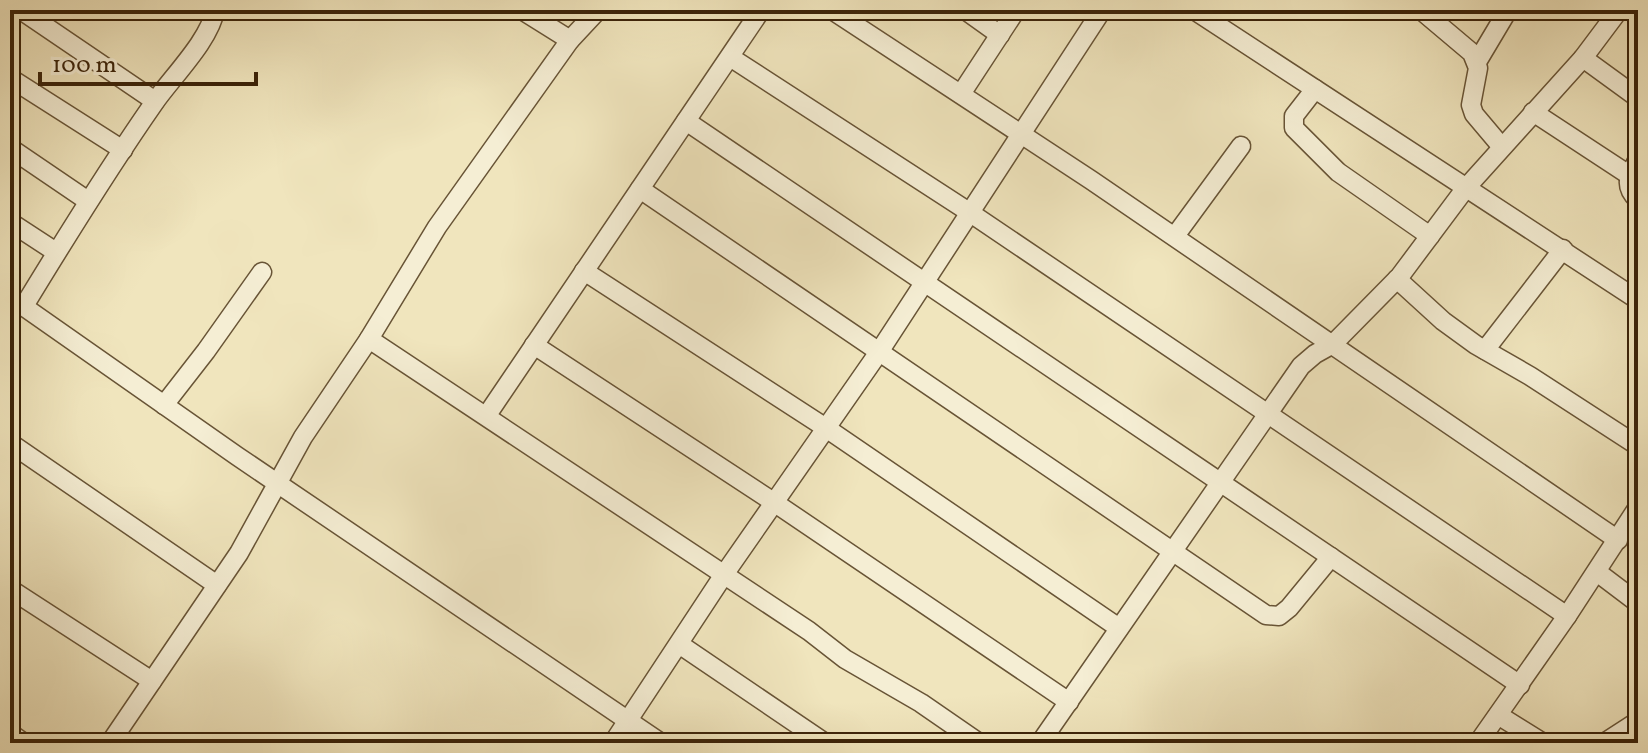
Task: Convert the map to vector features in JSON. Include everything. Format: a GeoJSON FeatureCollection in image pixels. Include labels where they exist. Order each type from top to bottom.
{"type":"FeatureCollection","features":[{"type":"Feature","properties":{"kind":"street"},"geometry":{"type":"LineString","coordinates":[[21,10],[155,101]]}},
{"type":"Feature","properties":{"kind":"street"},"geometry":{"type":"LineString","coordinates":[[215,10],[206,33],[155,101],[56,252],[17,301],[279,484],[661,743]]}},
{"type":"Feature","properties":{"kind":"street"},"geometry":{"type":"LineString","coordinates":[[522,10],[570,40]]}},
{"type":"Feature","properties":{"kind":"street"},"geometry":{"type":"LineString","coordinates":[[110,743],[217,585],[279,484],[303,437],[369,339],[437,227],[570,40],[598,10]]}},
{"type":"Feature","properties":{"kind":"street"},"geometry":{"type":"LineString","coordinates":[[487,415],[761,10]]}},
{"type":"Feature","properties":{"kind":"street"},"geometry":{"type":"LineString","coordinates":[[832,10],[855,16],[961,94],[1175,236],[1618,540]]}},
{"type":"Feature","properties":{"kind":"street"},"geometry":{"type":"LineString","coordinates":[[965,10],[1000,35]]}},
{"type":"Feature","properties":{"kind":"street"},"geometry":{"type":"LineString","coordinates":[[961,94],[1016,10]]}},
{"type":"Feature","properties":{"kind":"street"},"geometry":{"type":"LineString","coordinates":[[613,743],[723,576],[879,352],[1102,10]]}},
{"type":"Feature","properties":{"kind":"street"},"geometry":{"type":"LineString","coordinates":[[1194,10],[1638,300]]}},
{"type":"Feature","properties":{"kind":"street"},"geometry":{"type":"LineString","coordinates":[[1421,10],[1462,43],[1477,62],[1478,75],[1471,105],[1481,124],[1501,146]]}},
{"type":"Feature","properties":{"kind":"street"},"geometry":{"type":"LineString","coordinates":[[1477,62],[1508,10]]}},
{"type":"Feature","properties":{"kind":"street"},"geometry":{"type":"LineString","coordinates":[[1040,743],[1301,366],[1333,344],[1401,274],[1465,189],[1583,58],[1619,10]]}},
{"type":"Feature","properties":{"kind":"street"},"geometry":{"type":"LineString","coordinates":[[730,57],[969,212],[1567,616]]}},
{"type":"Feature","properties":{"kind":"street"},"geometry":{"type":"LineString","coordinates":[[1583,58],[1638,98]]}},
{"type":"Feature","properties":{"kind":"street"},"geometry":{"type":"LineString","coordinates":[[10,78],[123,150]]}},
{"type":"Feature","properties":{"kind":"street"},"geometry":{"type":"LineString","coordinates":[[1315,89],[1294,116],[1294,128],[1338,172],[1430,236]]}},
{"type":"Feature","properties":{"kind":"street"},"geometry":{"type":"LineString","coordinates":[[1533,112],[1634,167],[1629,191],[1638,200]]}},
{"type":"Feature","properties":{"kind":"street"},"geometry":{"type":"LineString","coordinates":[[686,121],[1520,685]]}},
{"type":"Feature","properties":{"kind":"street"},"geometry":{"type":"LineString","coordinates":[[1175,236],[1241,146]]}},
{"type":"Feature","properties":{"kind":"street"},"geometry":{"type":"LineString","coordinates":[[10,148],[88,201]]}},
{"type":"Feature","properties":{"kind":"street"},"geometry":{"type":"LineString","coordinates":[[640,189],[1266,615],[1275,617],[1289,608],[1331,557]]}},
{"type":"Feature","properties":{"kind":"street"},"geometry":{"type":"LineString","coordinates":[[10,222],[56,252]]}},
{"type":"Feature","properties":{"kind":"street"},"geometry":{"type":"LineString","coordinates":[[1485,350],[1563,249]]}},
{"type":"Feature","properties":{"kind":"street"},"geometry":{"type":"LineString","coordinates":[[584,271],[826,428],[1119,628]]}},
{"type":"Feature","properties":{"kind":"street"},"geometry":{"type":"LineString","coordinates":[[164,405],[262,272]]}},
{"type":"Feature","properties":{"kind":"street"},"geometry":{"type":"LineString","coordinates":[[1401,274],[1443,321],[1638,446]]}},
{"type":"Feature","properties":{"kind":"street"},"geometry":{"type":"LineString","coordinates":[[369,339],[809,631],[845,659],[921,703],[979,743]]}},
{"type":"Feature","properties":{"kind":"street"},"geometry":{"type":"LineString","coordinates":[[534,345],[1069,702]]}},
{"type":"Feature","properties":{"kind":"street"},"geometry":{"type":"LineString","coordinates":[[10,443],[217,585]]}},
{"type":"Feature","properties":{"kind":"street"},"geometry":{"type":"LineString","coordinates":[[1478,743],[1597,572],[1638,507]]}},
{"type":"Feature","properties":{"kind":"street"},"geometry":{"type":"LineString","coordinates":[[1597,572],[1638,603]]}},
{"type":"Feature","properties":{"kind":"street"},"geometry":{"type":"LineString","coordinates":[[10,589],[152,681]]}},
{"type":"Feature","properties":{"kind":"street"},"geometry":{"type":"LineString","coordinates":[[679,644],[825,743]]}},
{"type":"Feature","properties":{"kind":"street"},"geometry":{"type":"LineString","coordinates":[[1498,715],[1543,743]]}},
{"type":"Feature","properties":{"kind":"street"},"geometry":{"type":"LineString","coordinates":[[1604,743],[1638,721]]}},
{"type":"Feature","properties":{"kind":"street"},"geometry":{"type":"LineString","coordinates":[[10,733],[24,743]]}}]}
